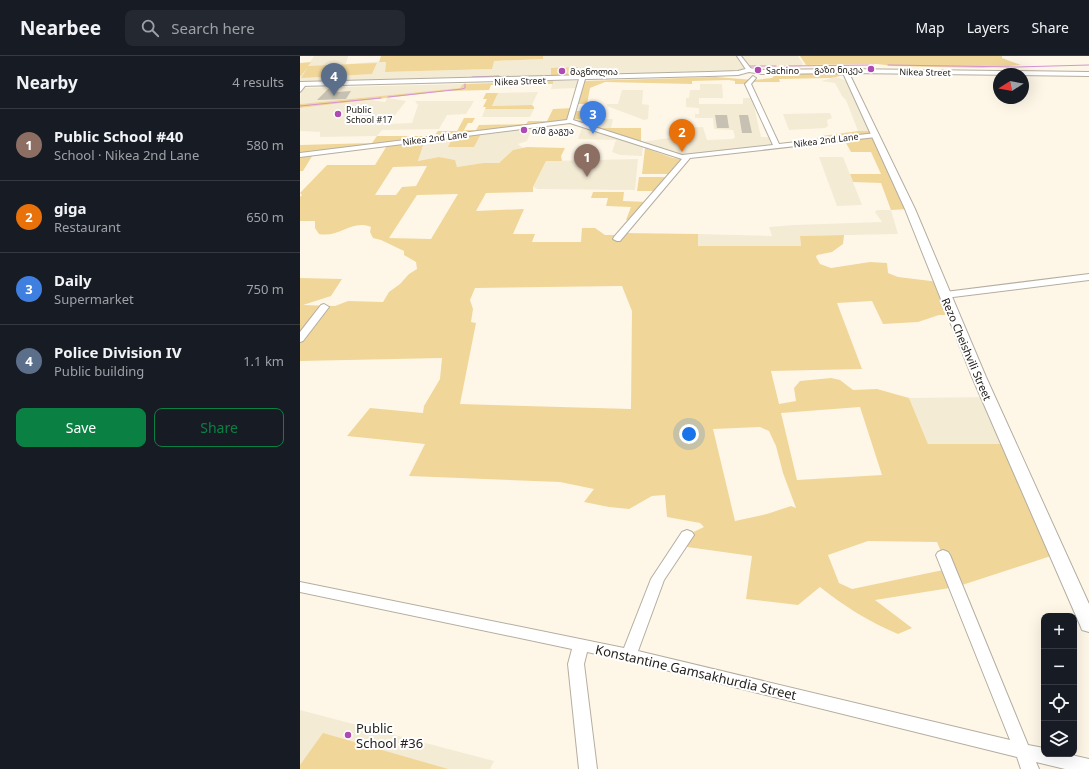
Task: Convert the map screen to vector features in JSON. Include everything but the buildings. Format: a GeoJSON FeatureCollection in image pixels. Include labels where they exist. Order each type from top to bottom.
{"type":"FeatureCollection","features":[{"type":"Feature","properties":{"kind":"main road","name":"Nikea Street"},"geometry":{"type":"LineString","coordinates":[[366,84],[739,75],[749,70],[764,74]]}},
{"type":"Feature","properties":{"kind":"main road","name":"Nikea Street"},"geometry":{"type":"LineString","coordinates":[[845,72],[993,75]]}},
{"type":"Feature","properties":{"kind":"main road","name":"Rezo Cheishvili Street"},"geometry":{"type":"LineString","coordinates":[[845,72],[876,134],[910,209],[979,377],[1089,625]]}},
{"type":"Feature","properties":{"kind":"main road","name":"Nikea Street"},"geometry":{"type":"LineString","coordinates":[[300,87],[739,75],[753,78],[764,74],[784,73],[1089,74]]}},
{"type":"Feature","properties":{"kind":"main road","name":"Nikea Street"},"geometry":{"type":"LineString","coordinates":[[1029,75],[1089,74]]}},
{"type":"Feature","properties":{"kind":"street"},"geometry":{"type":"LineString","coordinates":[[739,56],[749,70]]}},
{"type":"Feature","properties":{"kind":"street"},"geometry":{"type":"LineString","coordinates":[[753,78],[748,84],[777,146]]}},
{"type":"Feature","properties":{"kind":"street"},"geometry":{"type":"LineString","coordinates":[[570,121],[582,79]]}},
{"type":"Feature","properties":{"kind":"street","name":"Nikea 2nd Lane"},"geometry":{"type":"LineString","coordinates":[[300,155],[570,121],[676,156],[687,157],[876,134]]}},
{"type":"Feature","properties":{"kind":"street"},"geometry":{"type":"LineString","coordinates":[[617,239],[687,157]]}},
{"type":"Feature","properties":{"kind":"street"},"geometry":{"type":"LineString","coordinates":[[945,295],[1089,277]]}},
{"type":"Feature","properties":{"kind":"street"},"geometry":{"type":"LineString","coordinates":[[300,339],[324,307]]}},
{"type":"Feature","properties":{"kind":"street"},"geometry":{"type":"LineString","coordinates":[[629,655],[658,580],[687,534]]}},
{"type":"Feature","properties":{"kind":"street"},"geometry":{"type":"LineString","coordinates":[[943,555],[1025,753],[1030,769]]}},
{"type":"Feature","properties":{"kind":"street","name":"Konstantine Gamsakhurdia Street"},"geometry":{"type":"LineString","coordinates":[[300,587],[629,655],[1025,753],[1089,767]]}},
{"type":"Feature","properties":{"kind":"street"},"geometry":{"type":"LineString","coordinates":[[581,645],[576,664],[588,769]]}},
{"type":"Feature","properties":{"kind":"shaded area"},"geometry":{"type":"Polygon","coordinates":[[[314,56],[348,56],[346,64],[386,61],[385,72],[492,69],[493,61],[543,59],[543,56],[798,56],[803,64],[798,70],[300,83],[300,77],[314,56]],[[377,63],[301,77],[372,74],[377,63]]]}},
{"type":"Feature","properties":{"kind":"shaded area"},"geometry":{"type":"Polygon","coordinates":[[[381,56],[543,56],[543,59],[494,61],[492,69],[385,72],[386,62],[379,62],[381,56]]]}},
{"type":"Feature","properties":{"kind":"shaded area"},"geometry":{"type":"Polygon","coordinates":[[[800,56],[1002,56],[1002,58],[1021,65],[982,68],[893,66],[877,64],[806,65],[800,56]]]}},
{"type":"Feature","properties":{"kind":"shaded area"},"geometry":{"type":"Polygon","coordinates":[[[311,62],[308,66],[377,63],[372,74],[301,78],[308,67],[300,77],[300,63],[311,62]]]}},
{"type":"Feature","properties":{"kind":"shaded area"},"geometry":{"type":"Polygon","coordinates":[[[578,67],[578,75],[551,76],[551,68],[578,67]]]}},
{"type":"Feature","properties":{"kind":"shaded area"},"geometry":{"type":"Polygon","coordinates":[[[845,73],[845,75],[831,78],[779,79],[780,82],[750,82],[748,84],[735,84],[735,81],[729,80],[692,81],[692,84],[605,82],[590,88],[587,104],[575,104],[582,81],[716,77],[754,80],[772,78],[776,74],[845,73]]]}},
{"type":"Feature","properties":{"kind":"shaded area"},"geometry":{"type":"Polygon","coordinates":[[[836,77],[847,81],[873,131],[858,131],[846,100],[835,83],[821,81],[836,77]]]}},
{"type":"Feature","properties":{"kind":"shaded area"},"geometry":{"type":"Polygon","coordinates":[[[553,81],[582,81],[580,88],[551,89],[553,81]]]}},
{"type":"Feature","properties":{"kind":"shaded area"},"geometry":{"type":"Polygon","coordinates":[[[553,81],[553,84],[491,85],[489,90],[446,91],[300,108],[300,104],[460,88],[463,84],[553,81]]]}},
{"type":"Feature","properties":{"kind":"shaded area"},"geometry":{"type":"Polygon","coordinates":[[[463,84],[461,88],[300,104],[301,88],[463,84]]]}},
{"type":"Feature","properties":{"kind":"shaded area"},"geometry":{"type":"Polygon","coordinates":[[[700,84],[722,84],[723,98],[699,98],[699,104],[743,104],[743,98],[755,98],[759,106],[754,106],[761,137],[768,137],[777,146],[682,155],[642,142],[675,137],[673,128],[703,127],[707,140],[733,139],[735,137],[733,130],[714,129],[713,118],[695,118],[695,114],[699,114],[699,108],[686,107],[686,98],[689,98],[690,90],[700,90],[700,84]]]}},
{"type":"Feature","properties":{"kind":"shaded area"},"geometry":{"type":"Polygon","coordinates":[[[622,90],[643,90],[642,104],[649,105],[648,119],[644,120],[607,106],[607,104],[618,104],[622,90]]]}},
{"type":"Feature","properties":{"kind":"shaded area"},"geometry":{"type":"Polygon","coordinates":[[[538,92],[532,105],[492,106],[498,93],[538,92]]]}},
{"type":"Feature","properties":{"kind":"shaded area"},"geometry":{"type":"Polygon","coordinates":[[[486,93],[498,93],[492,106],[532,105],[534,109],[485,109],[486,107],[483,107],[487,99],[483,99],[486,93]]]}},
{"type":"Feature","properties":{"kind":"shaded area"},"geometry":{"type":"Polygon","coordinates":[[[388,98],[406,101],[388,124],[412,123],[418,105],[415,101],[474,101],[466,114],[447,115],[439,129],[382,130],[377,136],[320,137],[320,132],[300,131],[300,108],[371,100],[385,102],[387,99],[384,99],[388,98]]]}},
{"type":"Feature","properties":{"kind":"shaded area"},"geometry":{"type":"Polygon","coordinates":[[[574,108],[573,111],[590,111],[587,119],[571,119],[570,121],[482,132],[474,147],[448,147],[453,136],[425,139],[418,161],[439,157],[455,160],[457,167],[483,163],[499,163],[513,150],[527,147],[565,148],[561,156],[562,161],[546,161],[533,187],[533,192],[486,193],[476,211],[524,209],[513,234],[535,234],[532,242],[581,242],[582,228],[595,228],[605,235],[620,235],[622,233],[698,234],[698,246],[801,246],[800,236],[844,235],[843,244],[832,252],[817,255],[816,257],[820,264],[831,268],[870,262],[887,263],[888,273],[898,277],[939,282],[954,315],[939,315],[918,322],[883,324],[872,301],[837,303],[862,369],[771,371],[779,404],[796,401],[794,388],[800,381],[831,378],[840,380],[853,390],[877,389],[909,398],[928,444],[1008,444],[1057,554],[956,587],[875,600],[912,628],[898,634],[857,613],[820,587],[798,605],[746,599],[752,556],[680,546],[687,535],[704,527],[700,523],[667,517],[665,495],[652,496],[629,509],[584,502],[594,489],[560,482],[409,476],[425,444],[347,436],[370,408],[423,413],[424,406],[440,379],[442,358],[300,361],[300,278],[342,279],[331,296],[303,305],[335,306],[348,301],[383,302],[389,292],[400,284],[409,274],[417,269],[416,262],[404,255],[404,251],[381,240],[373,238],[370,232],[371,227],[358,225],[327,235],[319,234],[315,228],[315,221],[300,221],[300,197],[302,195],[300,193],[327,165],[375,165],[388,144],[314,153],[303,171],[300,171],[300,145],[372,143],[377,136],[434,136],[438,131],[457,131],[464,118],[475,118],[472,123],[468,123],[464,130],[476,130],[479,125],[526,124],[528,121],[547,121],[553,109],[574,108]],[[427,166],[393,167],[375,195],[396,195],[402,187],[416,186],[427,166]],[[458,194],[417,195],[389,238],[431,239],[458,194]],[[622,286],[475,288],[470,300],[473,309],[471,322],[476,323],[460,404],[631,409],[632,311],[622,286]],[[860,407],[781,413],[797,480],[882,475],[860,407]],[[760,427],[713,429],[735,521],[767,514],[791,506],[796,508],[783,473],[776,446],[769,431],[760,427]],[[868,541],[828,555],[839,583],[852,589],[948,569],[937,542],[868,541]]]}},
{"type":"Feature","properties":{"kind":"shaded area"},"geometry":{"type":"Polygon","coordinates":[[[485,109],[534,109],[530,117],[482,117],[485,109]]]}},
{"type":"Feature","properties":{"kind":"shaded area"},"geometry":{"type":"Polygon","coordinates":[[[830,113],[832,118],[827,120],[828,126],[825,128],[789,130],[783,114],[830,113]]]}},
{"type":"Feature","properties":{"kind":"shaded area"},"geometry":{"type":"Polygon","coordinates":[[[570,119],[613,119],[611,128],[592,128],[643,145],[642,156],[620,155],[612,152],[616,140],[578,139],[583,125],[570,119]]]}},
{"type":"Feature","properties":{"kind":"shaded area"},"geometry":{"type":"Polygon","coordinates":[[[533,125],[527,141],[518,144],[523,148],[513,150],[499,163],[483,163],[457,167],[454,160],[439,157],[418,161],[424,139],[453,136],[449,147],[481,132],[533,125]]]}},
{"type":"Feature","properties":{"kind":"shaded area"},"geometry":{"type":"Polygon","coordinates":[[[601,128],[641,128],[641,142],[601,128]]]}},
{"type":"Feature","properties":{"kind":"shaded area"},"geometry":{"type":"Polygon","coordinates":[[[858,131],[873,131],[910,209],[891,210],[881,183],[853,182],[850,174],[881,174],[871,152],[851,152],[846,143],[823,143],[822,136],[858,131]]]}},
{"type":"Feature","properties":{"kind":"shaded area"},"geometry":{"type":"Polygon","coordinates":[[[645,148],[673,158],[681,159],[668,174],[642,174],[645,148]]]}},
{"type":"Feature","properties":{"kind":"shaded area"},"geometry":{"type":"Polygon","coordinates":[[[819,157],[843,157],[862,205],[837,206],[819,157]]]}},
{"type":"Feature","properties":{"kind":"shaded area"},"geometry":{"type":"Polygon","coordinates":[[[638,159],[635,190],[538,189],[533,187],[546,161],[638,159]]]}},
{"type":"Feature","properties":{"kind":"shaded area"},"geometry":{"type":"Polygon","coordinates":[[[639,177],[667,177],[655,191],[637,191],[639,177]]]}},
{"type":"Feature","properties":{"kind":"shaded area"},"geometry":{"type":"Polygon","coordinates":[[[593,192],[624,192],[623,201],[648,202],[633,220],[626,220],[631,207],[606,206],[608,198],[591,198],[593,192]]]}},
{"type":"Feature","properties":{"kind":"shaded area"},"geometry":{"type":"Polygon","coordinates":[[[877,210],[891,210],[898,234],[800,236],[801,246],[698,246],[698,234],[772,236],[769,227],[882,222],[875,212],[877,210]]]}},
{"type":"Feature","properties":{"kind":"shaded area"},"geometry":{"type":"Polygon","coordinates":[[[987,397],[1008,444],[928,444],[909,398],[987,397]]]}},
{"type":"Feature","properties":{"kind":"shaded area","name":"Public School #36"},"geometry":{"type":"Polygon","coordinates":[[[300,710],[494,761],[490,769],[300,769],[300,710]]]}},
{"type":"Feature","properties":{"kind":"shaded area"},"geometry":{"type":"Polygon","coordinates":[[[323,733],[448,769],[300,769],[300,765],[323,733]]]}},
{"type":"Feature","properties":{"kind":"waterway"},"geometry":{"type":"LineString","coordinates":[[785,66],[873,65]]}},
{"type":"Feature","properties":{"kind":"waterway"},"geometry":{"type":"LineString","coordinates":[[888,65],[1016,67],[1089,65]]}},
{"type":"Feature","properties":{"kind":"waterway"},"geometry":{"type":"LineString","coordinates":[[749,66],[776,66]]}},
{"type":"Feature","properties":{"kind":"waterway"},"geometry":{"type":"LineString","coordinates":[[469,79],[472,77],[499,76]]}},
{"type":"Feature","properties":{"kind":"waterway"},"geometry":{"type":"LineString","coordinates":[[388,97],[462,89],[465,88],[465,84]]}},
{"type":"Feature","properties":{"kind":"waterway"},"geometry":{"type":"LineString","coordinates":[[300,106],[381,98]]}},
{"type":"Feature","properties":{"kind":"place","name":"გაზი ნიკეა"},"geometry":{"type":"Point","coordinates":[871,69]}},
{"type":"Feature","properties":{"kind":"place","name":"Sachino"},"geometry":{"type":"Point","coordinates":[758,70]}},
{"type":"Feature","properties":{"kind":"place","name":"მაგნოლია"},"geometry":{"type":"Point","coordinates":[562,71]}},
{"type":"Feature","properties":{"kind":"place","name":"Police Division IV"},"geometry":{"type":"Point","coordinates":[334,96]}},
{"type":"Feature","properties":{"kind":"place","name":"Public School #17"},"geometry":{"type":"Point","coordinates":[338,114]}},
{"type":"Feature","properties":{"kind":"place","name":"ი/მ გაგუა"},"geometry":{"type":"Point","coordinates":[524,130]}},
{"type":"Feature","properties":{"kind":"place","name":"Daily"},"geometry":{"type":"Point","coordinates":[593,134]}},
{"type":"Feature","properties":{"kind":"place","name":"giga"},"geometry":{"type":"Point","coordinates":[682,152]}},
{"type":"Feature","properties":{"kind":"place","name":"Public School #40"},"geometry":{"type":"Point","coordinates":[587,177]}},
{"type":"Feature","properties":{"kind":"place","name":"Public School #36"},"geometry":{"type":"Point","coordinates":[348,735]}}]}
